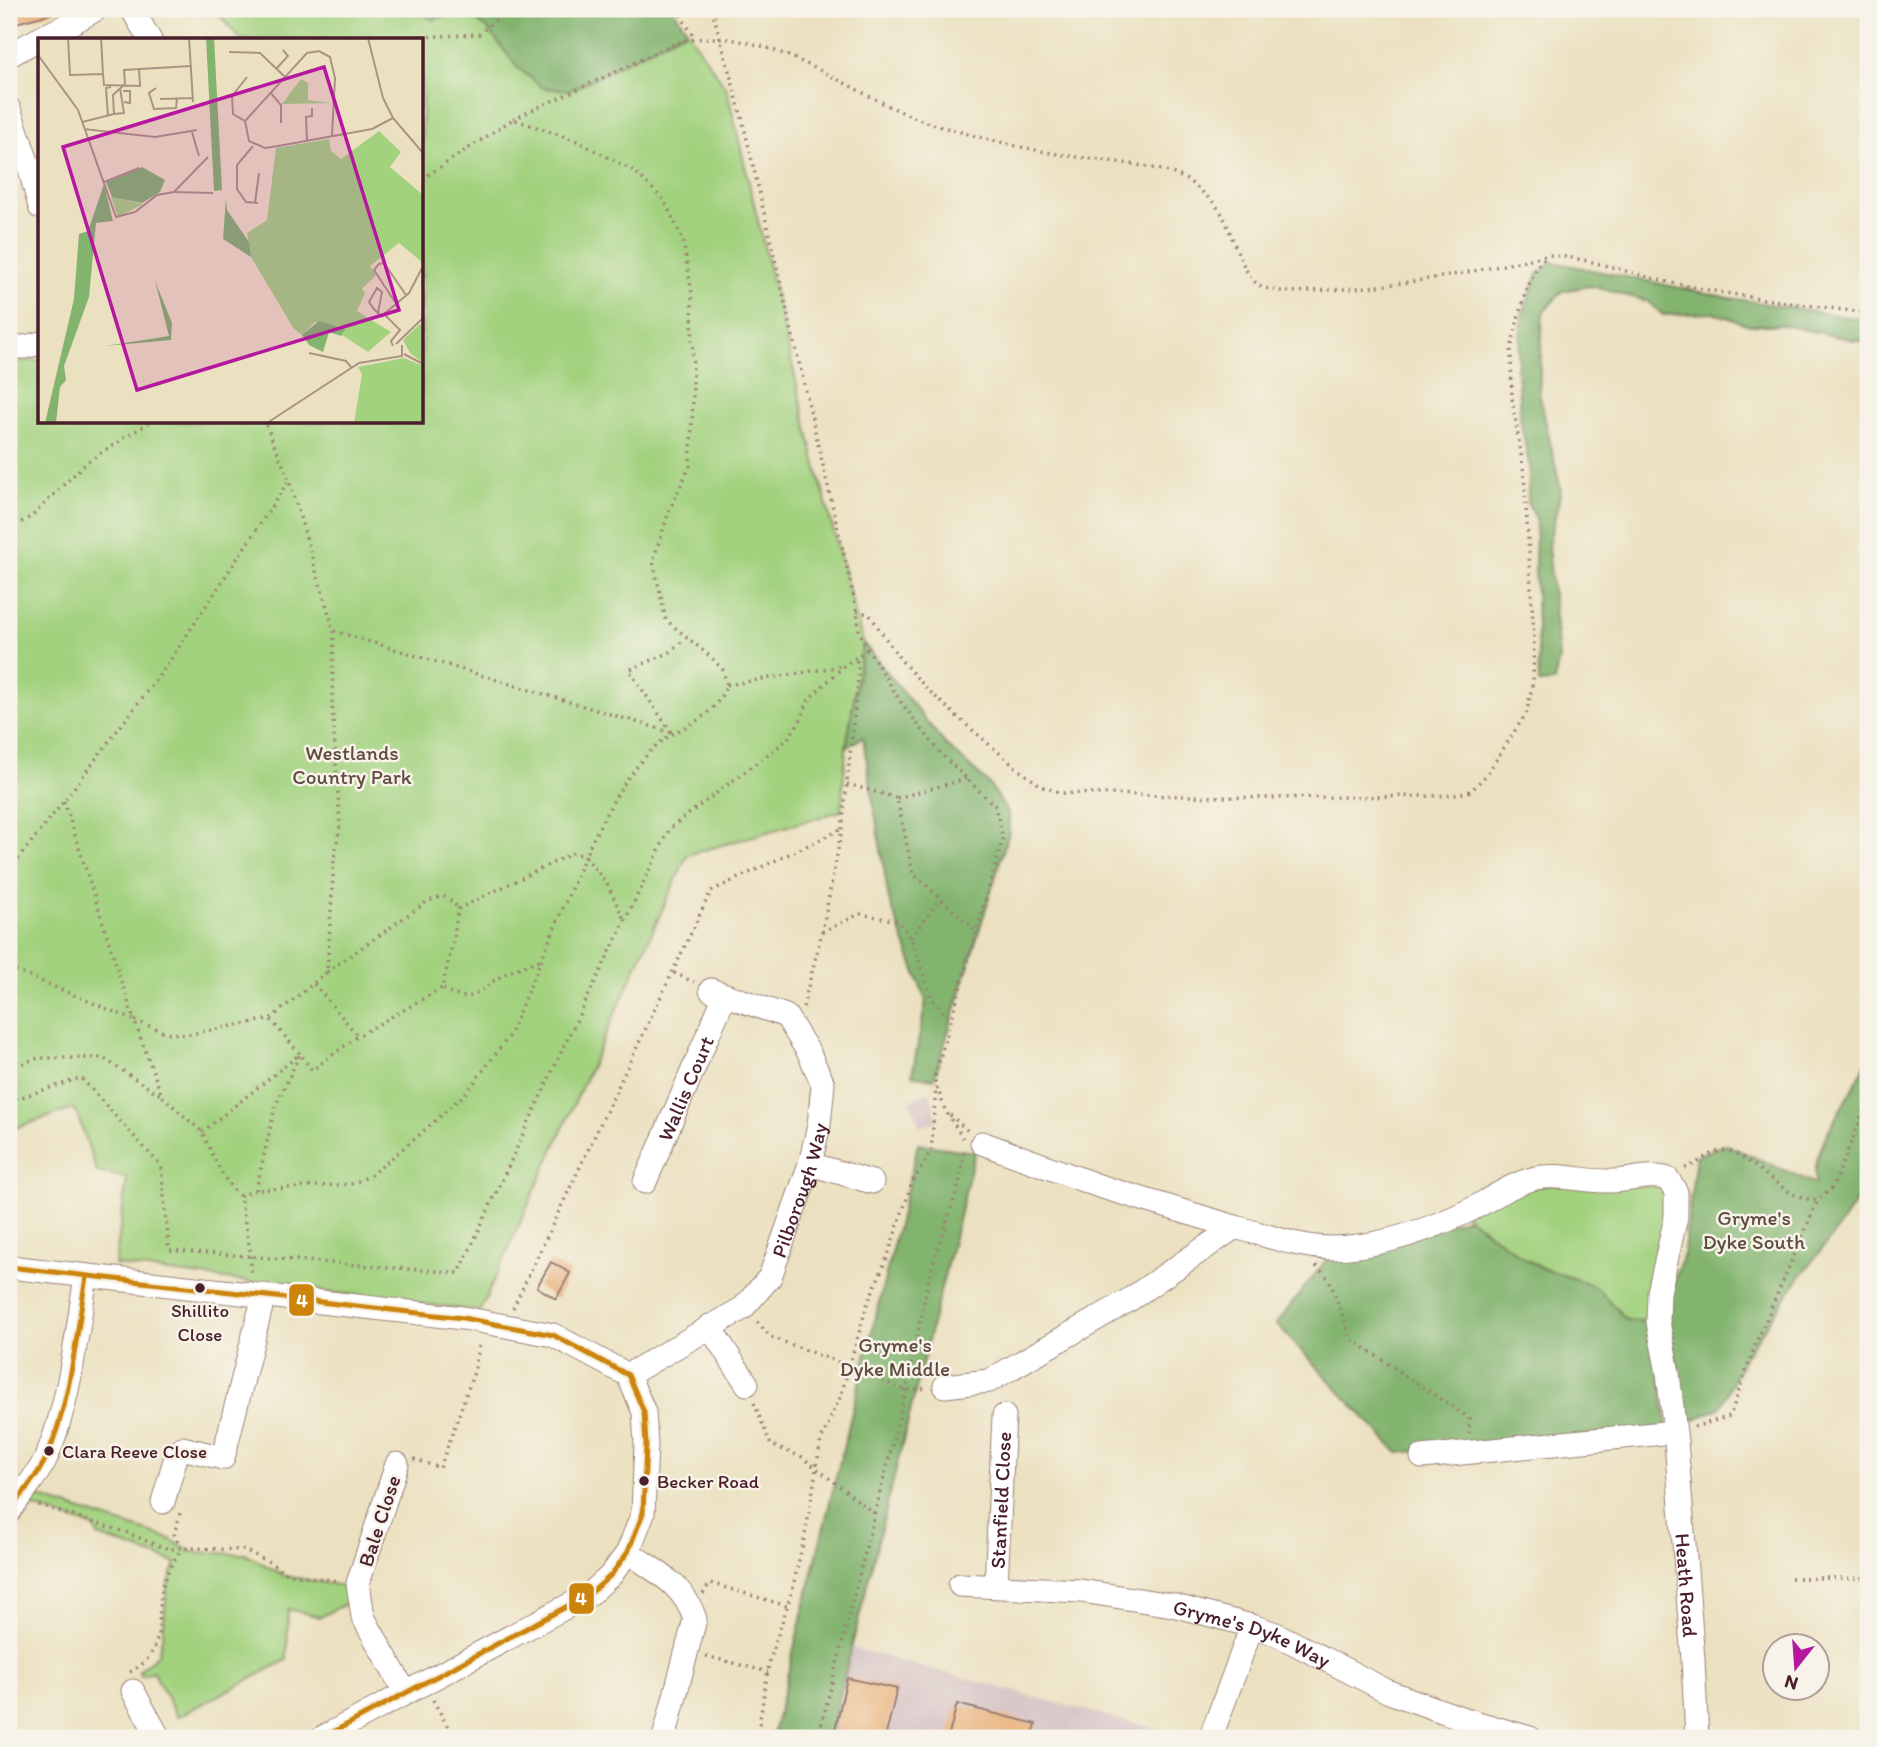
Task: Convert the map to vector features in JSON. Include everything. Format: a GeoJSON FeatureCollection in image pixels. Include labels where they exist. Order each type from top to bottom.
{"type":"FeatureCollection","features":[{"type":"Feature","properties":{"kind":"street"},"geometry":{"type":"LineString","coordinates":[[46,38],[96,9]]}},
{"type":"Feature","properties":{"kind":"street"},"geometry":{"type":"LineString","coordinates":[[9,56],[38,42]]}},
{"type":"Feature","properties":{"kind":"street"},"geometry":{"type":"LineString","coordinates":[[9,109],[32,173],[38,198]]}},
{"type":"Feature","properties":{"kind":"street"},"geometry":{"type":"LineString","coordinates":[[9,347],[38,344]]}},
{"type":"Feature","properties":{"kind":"street","name":"Pilborough Way"},"geometry":{"type":"LineString","coordinates":[[628,1375],[709,1325],[743,1308],[770,1277],[810,1164],[819,1125],[822,1084],[809,1053],[786,1016],[718,992]]}},
{"type":"Feature","properties":{"kind":"street","name":"Wallis Court"},"geometry":{"type":"LineString","coordinates":[[645,1182],[718,992]]}},
{"type":"Feature","properties":{"kind":"street"},"geometry":{"type":"LineString","coordinates":[[982,1143],[1099,1186],[1235,1227],[1292,1242],[1329,1248],[1392,1239],[1463,1213],[1512,1187],[1536,1178],[1608,1181],[1657,1175]]}},
{"type":"Feature","properties":{"kind":"street"},"geometry":{"type":"LineString","coordinates":[[810,1164],[872,1182]]}},
{"type":"Feature","properties":{"kind":"street","name":"Heath Road"},"geometry":{"type":"LineString","coordinates":[[1657,1175],[1668,1179],[1676,1192],[1676,1217],[1659,1292],[1658,1322],[1668,1373],[1674,1432],[1697,1738]]}},
{"type":"Feature","properties":{"kind":"street"},"geometry":{"type":"LineString","coordinates":[[946,1386],[989,1381],[1129,1300],[1235,1227]]}},
{"type":"Feature","properties":{"kind":"street"},"geometry":{"type":"LineString","coordinates":[[9,1267],[257,1294],[494,1324],[554,1335],[628,1375],[644,1412],[646,1444],[643,1513],[628,1552],[611,1575],[590,1594],[322,1738]]}},
{"type":"Feature","properties":{"kind":"street"},"geometry":{"type":"LineString","coordinates":[[12,1505],[45,1460],[55,1430],[71,1367],[86,1277]]}},
{"type":"Feature","properties":{"kind":"street"},"geometry":{"type":"LineString","coordinates":[[172,1506],[177,1453],[182,1447],[223,1458],[257,1294]]}},
{"type":"Feature","properties":{"kind":"street"},"geometry":{"type":"LineString","coordinates":[[709,1325],[747,1384]]}},
{"type":"Feature","properties":{"kind":"street","name":"Stanfield Close"},"geometry":{"type":"LineString","coordinates":[[996,1586],[1004,1416]]}},
{"type":"Feature","properties":{"kind":"street"},"geometry":{"type":"LineString","coordinates":[[1422,1457],[1674,1432]]}},
{"type":"Feature","properties":{"kind":"street","name":"Bale Close"},"geometry":{"type":"LineString","coordinates":[[397,1464],[358,1583],[363,1617],[414,1687]]}},
{"type":"Feature","properties":{"kind":"street"},"geometry":{"type":"LineString","coordinates":[[628,1552],[681,1590],[689,1601],[695,1619],[664,1738]]}},
{"type":"Feature","properties":{"kind":"street","name":"Gryme's Dyke Way"},"geometry":{"type":"LineString","coordinates":[[960,1585],[1081,1591],[1172,1605],[1252,1626],[1276,1634],[1389,1692],[1464,1719],[1530,1738]]}},
{"type":"Feature","properties":{"kind":"street"},"geometry":{"type":"LineString","coordinates":[[1213,1731],[1252,1626]]}},
{"type":"Feature","properties":{"kind":"street"},"geometry":{"type":"LineString","coordinates":[[133,1690],[159,1738]]}},
{"type":"Feature","properties":{"kind":"path"},"geometry":{"type":"LineString","coordinates":[[419,38],[479,34],[508,9]]}},
{"type":"Feature","properties":{"kind":"path"},"geometry":{"type":"LineString","coordinates":[[677,9],[695,38]]}},
{"type":"Feature","properties":{"kind":"path"},"geometry":{"type":"LineString","coordinates":[[712,9],[742,118],[857,611],[859,631],[902,704],[943,756],[995,806],[1003,838],[934,1079],[946,1112],[965,1142],[959,1184],[930,1273],[906,1390],[818,1738]]}},
{"type":"Feature","properties":{"kind":"path"},"geometry":{"type":"LineString","coordinates":[[424,178],[513,119],[667,47],[695,38],[719,39],[751,43],[777,51],[905,114],[936,125],[1069,156],[1157,170],[1186,180],[1222,213],[1244,268],[1261,288],[1302,291],[1374,287],[1452,276],[1548,255],[1575,258],[1688,286],[1786,303],[1868,313]]}},
{"type":"Feature","properties":{"kind":"path"},"geometry":{"type":"LineString","coordinates":[[240,1196],[256,1190],[351,1184],[370,1175],[418,1137],[467,1092],[509,1037],[585,856],[621,789],[655,747],[673,733],[704,718],[719,702],[727,685],[723,670],[712,658],[666,620],[653,561],[669,511],[690,466],[693,400],[692,294],[683,240],[664,200],[634,172],[577,141],[513,119]]}},
{"type":"Feature","properties":{"kind":"path"},"geometry":{"type":"LineString","coordinates":[[857,611],[869,614],[900,659],[927,689],[962,721],[1018,770],[1043,787],[1062,793],[1377,799],[1455,795],[1471,791],[1487,774],[1527,712],[1533,680],[1534,637],[1524,472],[1512,398],[1511,349],[1527,288],[1539,264],[1548,255]]}},
{"type":"Feature","properties":{"kind":"path"},"geometry":{"type":"LineString","coordinates":[[9,529],[32,516],[88,461],[147,424]]}},
{"type":"Feature","properties":{"kind":"path"},"geometry":{"type":"LineString","coordinates":[[266,424],[289,480],[334,631],[332,702],[340,825],[334,859],[327,972]]}},
{"type":"Feature","properties":{"kind":"path"},"geometry":{"type":"LineString","coordinates":[[9,870],[167,665],[289,480]]}},
{"type":"Feature","properties":{"kind":"path"},"geometry":{"type":"LineString","coordinates":[[334,631],[673,733]]}},
{"type":"Feature","properties":{"kind":"path"},"geometry":{"type":"LineString","coordinates":[[673,733],[629,670],[669,653],[687,637]]}},
{"type":"Feature","properties":{"kind":"path"},"geometry":{"type":"LineString","coordinates":[[9,1101],[81,1077],[161,1166],[169,1250],[459,1273],[670,828],[788,740],[809,699],[844,666],[868,649]]}},
{"type":"Feature","properties":{"kind":"path"},"geometry":{"type":"LineString","coordinates":[[796,1033],[822,932],[842,830],[859,671],[856,658]]}},
{"type":"Feature","properties":{"kind":"path"},"geometry":{"type":"LineString","coordinates":[[727,685],[844,666]]}},
{"type":"Feature","properties":{"kind":"path"},"geometry":{"type":"LineString","coordinates":[[847,784],[897,798],[967,779]]}},
{"type":"Feature","properties":{"kind":"path"},"geometry":{"type":"LineString","coordinates":[[897,798],[913,873],[977,933]]}},
{"type":"Feature","properties":{"kind":"path"},"geometry":{"type":"LineString","coordinates":[[64,801],[134,1020],[162,1096]]}},
{"type":"Feature","properties":{"kind":"path"},"geometry":{"type":"LineString","coordinates":[[397,1464],[400,1455],[440,1468],[494,1324],[711,891],[842,830]]}},
{"type":"Feature","properties":{"kind":"path"},"geometry":{"type":"LineString","coordinates":[[458,909],[573,853],[585,856],[607,884],[625,921]]}},
{"type":"Feature","properties":{"kind":"path"},"geometry":{"type":"LineString","coordinates":[[9,968],[164,1032],[185,1035],[270,1019],[327,972],[428,901],[443,896],[458,909],[442,988],[358,1036],[312,1070],[270,1019]]}},
{"type":"Feature","properties":{"kind":"path"},"geometry":{"type":"LineString","coordinates":[[911,937],[940,898]]}},
{"type":"Feature","properties":{"kind":"path"},"geometry":{"type":"LineString","coordinates":[[822,932],[860,915],[898,921],[911,937],[932,999],[951,1020]]}},
{"type":"Feature","properties":{"kind":"path"},"geometry":{"type":"LineString","coordinates":[[442,988],[456,997],[470,998],[506,973],[542,960]]}},
{"type":"Feature","properties":{"kind":"path"},"geometry":{"type":"LineString","coordinates":[[314,983],[358,1036]]}},
{"type":"Feature","properties":{"kind":"path"},"geometry":{"type":"LineString","coordinates":[[256,1190],[275,1107],[300,1054]]}},
{"type":"Feature","properties":{"kind":"path"},"geometry":{"type":"LineString","coordinates":[[202,1132],[300,1054]]}},
{"type":"Feature","properties":{"kind":"path"},"geometry":{"type":"LineString","coordinates":[[9,1068],[38,1058],[103,1058],[162,1096],[202,1132],[221,1172],[240,1196],[257,1294]]}},
{"type":"Feature","properties":{"kind":"path"},"geometry":{"type":"LineString","coordinates":[[757,1738],[768,1672],[807,1525],[821,1440],[841,1395],[867,1305],[888,1255],[912,1183],[931,1151],[936,1084]]}},
{"type":"Feature","properties":{"kind":"path"},"geometry":{"type":"LineString","coordinates":[[1674,1432],[1730,1416],[1756,1343],[1818,1200],[1833,1187],[1868,1101]]}},
{"type":"Feature","properties":{"kind":"path"},"geometry":{"type":"LineString","coordinates":[[946,1112],[982,1143]]}},
{"type":"Feature","properties":{"kind":"path"},"geometry":{"type":"LineString","coordinates":[[1657,1175],[1660,1167],[1686,1168],[1716,1152],[1731,1151],[1794,1196],[1804,1200],[1818,1200]]}},
{"type":"Feature","properties":{"kind":"path"},"geometry":{"type":"LineString","coordinates":[[1292,1242],[1329,1279],[1351,1339],[1469,1418],[1469,1452]]}},
{"type":"Feature","properties":{"kind":"path"},"geometry":{"type":"LineString","coordinates":[[743,1308],[771,1337],[906,1390]]}},
{"type":"Feature","properties":{"kind":"path"},"geometry":{"type":"LineString","coordinates":[[747,1384],[771,1444],[802,1457],[874,1513]]}},
{"type":"Feature","properties":{"kind":"path"},"geometry":{"type":"LineString","coordinates":[[12,1505],[42,1506],[170,1549],[244,1550],[288,1574],[358,1583]]}},
{"type":"Feature","properties":{"kind":"path"},"geometry":{"type":"LineString","coordinates":[[172,1506],[174,1534],[181,1549]]}},
{"type":"Feature","properties":{"kind":"path"},"geometry":{"type":"LineString","coordinates":[[133,1690],[124,1674],[140,1667],[152,1653],[158,1640],[162,1589],[167,1573],[181,1549]]}},
{"type":"Feature","properties":{"kind":"path"},"geometry":{"type":"LineString","coordinates":[[1791,1578],[1868,1578]]}},
{"type":"Feature","properties":{"kind":"path"},"geometry":{"type":"LineString","coordinates":[[692,1610],[710,1583],[787,1606]]}},
{"type":"Feature","properties":{"kind":"path"},"geometry":{"type":"LineString","coordinates":[[687,1651],[768,1672]]}},
{"type":"Feature","properties":{"kind":"path"},"geometry":{"type":"LineString","coordinates":[[414,1687],[454,1738]]}},
{"type":"Feature","properties":{"kind":"shaded area"},"geometry":{"type":"Polygon","coordinates":[[[929,1092],[938,1120],[920,1127],[910,1101],[929,1092]]]}},
{"type":"Feature","properties":{"kind":"shaded area"},"geometry":{"type":"Polygon","coordinates":[[[853,1648],[1057,1703],[1192,1738],[829,1738],[853,1648]]]}},
{"type":"Feature","properties":{"kind":"green space","name":"Westlands Country Park"},"geometry":{"type":"Polygon","coordinates":[[[214,9],[417,9],[433,20],[462,10],[488,29],[517,67],[543,88],[571,90],[687,30],[727,90],[814,457],[863,643],[846,748],[841,811],[687,855],[480,1311],[115,1265],[127,1178],[97,1172],[76,1111],[72,1109],[9,1130],[9,362],[38,360],[38,424],[424,424],[424,38],[239,38],[214,9]]]}},
{"type":"Feature","properties":{"kind":"green space"},"geometry":{"type":"Polygon","coordinates":[[[417,9],[673,9],[687,30],[571,90],[543,88],[517,67],[488,29],[463,10],[433,20],[417,9]]]}},
{"type":"Feature","properties":{"kind":"green space"},"geometry":{"type":"Polygon","coordinates":[[[1552,262],[1730,298],[1868,320],[1868,343],[1783,325],[1749,325],[1715,313],[1663,315],[1647,301],[1591,286],[1562,291],[1543,313],[1539,392],[1561,491],[1548,546],[1559,658],[1554,682],[1539,683],[1536,518],[1527,503],[1530,468],[1521,424],[1517,370],[1522,316],[1538,274],[1552,262]]]}},
{"type":"Feature","properties":{"kind":"green space"},"geometry":{"type":"Polygon","coordinates":[[[863,643],[945,744],[989,784],[1009,817],[1009,832],[934,1079],[912,1075],[926,1001],[889,900],[863,737],[846,748],[863,643]]]}},
{"type":"Feature","properties":{"kind":"green space","name":"Gryme's Dyke South"},"geometry":{"type":"Polygon","coordinates":[[[1868,1058],[1868,1184],[1745,1356],[1720,1408],[1683,1424],[1667,1303],[1684,1251],[1696,1156],[1724,1144],[1816,1184],[1815,1169],[1819,1153],[1868,1058]]]}},
{"type":"Feature","properties":{"kind":"green space","name":"Gryme's Dyke Middle"},"geometry":{"type":"Polygon","coordinates":[[[918,1144],[975,1152],[829,1738],[772,1738],[918,1144]]]}},
{"type":"Feature","properties":{"kind":"green space"},"geometry":{"type":"Polygon","coordinates":[[[1668,1179],[1658,1322],[1627,1320],[1599,1290],[1525,1259],[1463,1213],[1512,1187],[1668,1179]]]}},
{"type":"Feature","properties":{"kind":"green space"},"geometry":{"type":"Polygon","coordinates":[[[1469,1218],[1525,1259],[1599,1290],[1627,1320],[1653,1322],[1667,1428],[1398,1453],[1276,1324],[1331,1254],[1469,1218]]]}},
{"type":"Feature","properties":{"kind":"green space"},"geometry":{"type":"Polygon","coordinates":[[[32,1495],[170,1539],[191,1552],[245,1554],[285,1576],[349,1587],[347,1603],[320,1617],[288,1609],[287,1660],[177,1717],[153,1671],[141,1676],[139,1671],[158,1654],[163,1634],[167,1588],[176,1563],[98,1536],[94,1527],[27,1505],[32,1495]]]}},
{"type":"Feature","properties":{"kind":"building"},"geometry":{"type":"Polygon","coordinates":[[[9,9],[52,9],[53,13],[9,25],[9,9]]]}},
{"type":"Feature","properties":{"kind":"building"},"geometry":{"type":"Polygon","coordinates":[[[551,1262],[570,1273],[556,1299],[537,1287],[551,1262]]]}},
{"type":"Feature","properties":{"kind":"building"},"geometry":{"type":"Polygon","coordinates":[[[847,1678],[897,1689],[885,1738],[833,1738],[847,1678]]]}},
{"type":"Feature","properties":{"kind":"building"},"geometry":{"type":"Polygon","coordinates":[[[957,1704],[1036,1724],[1032,1738],[948,1738],[957,1704]]]}},
{"type":"Feature","properties":{"kind":"transit line","name":"4"},"geometry":{"type":"LineString","coordinates":[[9,1267],[463,1318],[553,1335],[628,1375],[644,1412],[646,1444],[643,1513],[628,1552],[611,1575],[590,1594],[322,1738]]}},
{"type":"Feature","properties":{"kind":"transit line","name":"4"},"geometry":{"type":"LineString","coordinates":[[9,1512],[38,1472],[54,1437],[72,1369],[86,1277]]}},
{"type":"Feature","properties":{"kind":"place","name":"Shillito Close"},"geometry":{"type":"Point","coordinates":[200,1288]}},
{"type":"Feature","properties":{"kind":"place","name":"Clara Reeve Close"},"geometry":{"type":"Point","coordinates":[49,1451]}},
{"type":"Feature","properties":{"kind":"place","name":"Becker Road"},"geometry":{"type":"Point","coordinates":[644,1481]}}]}
